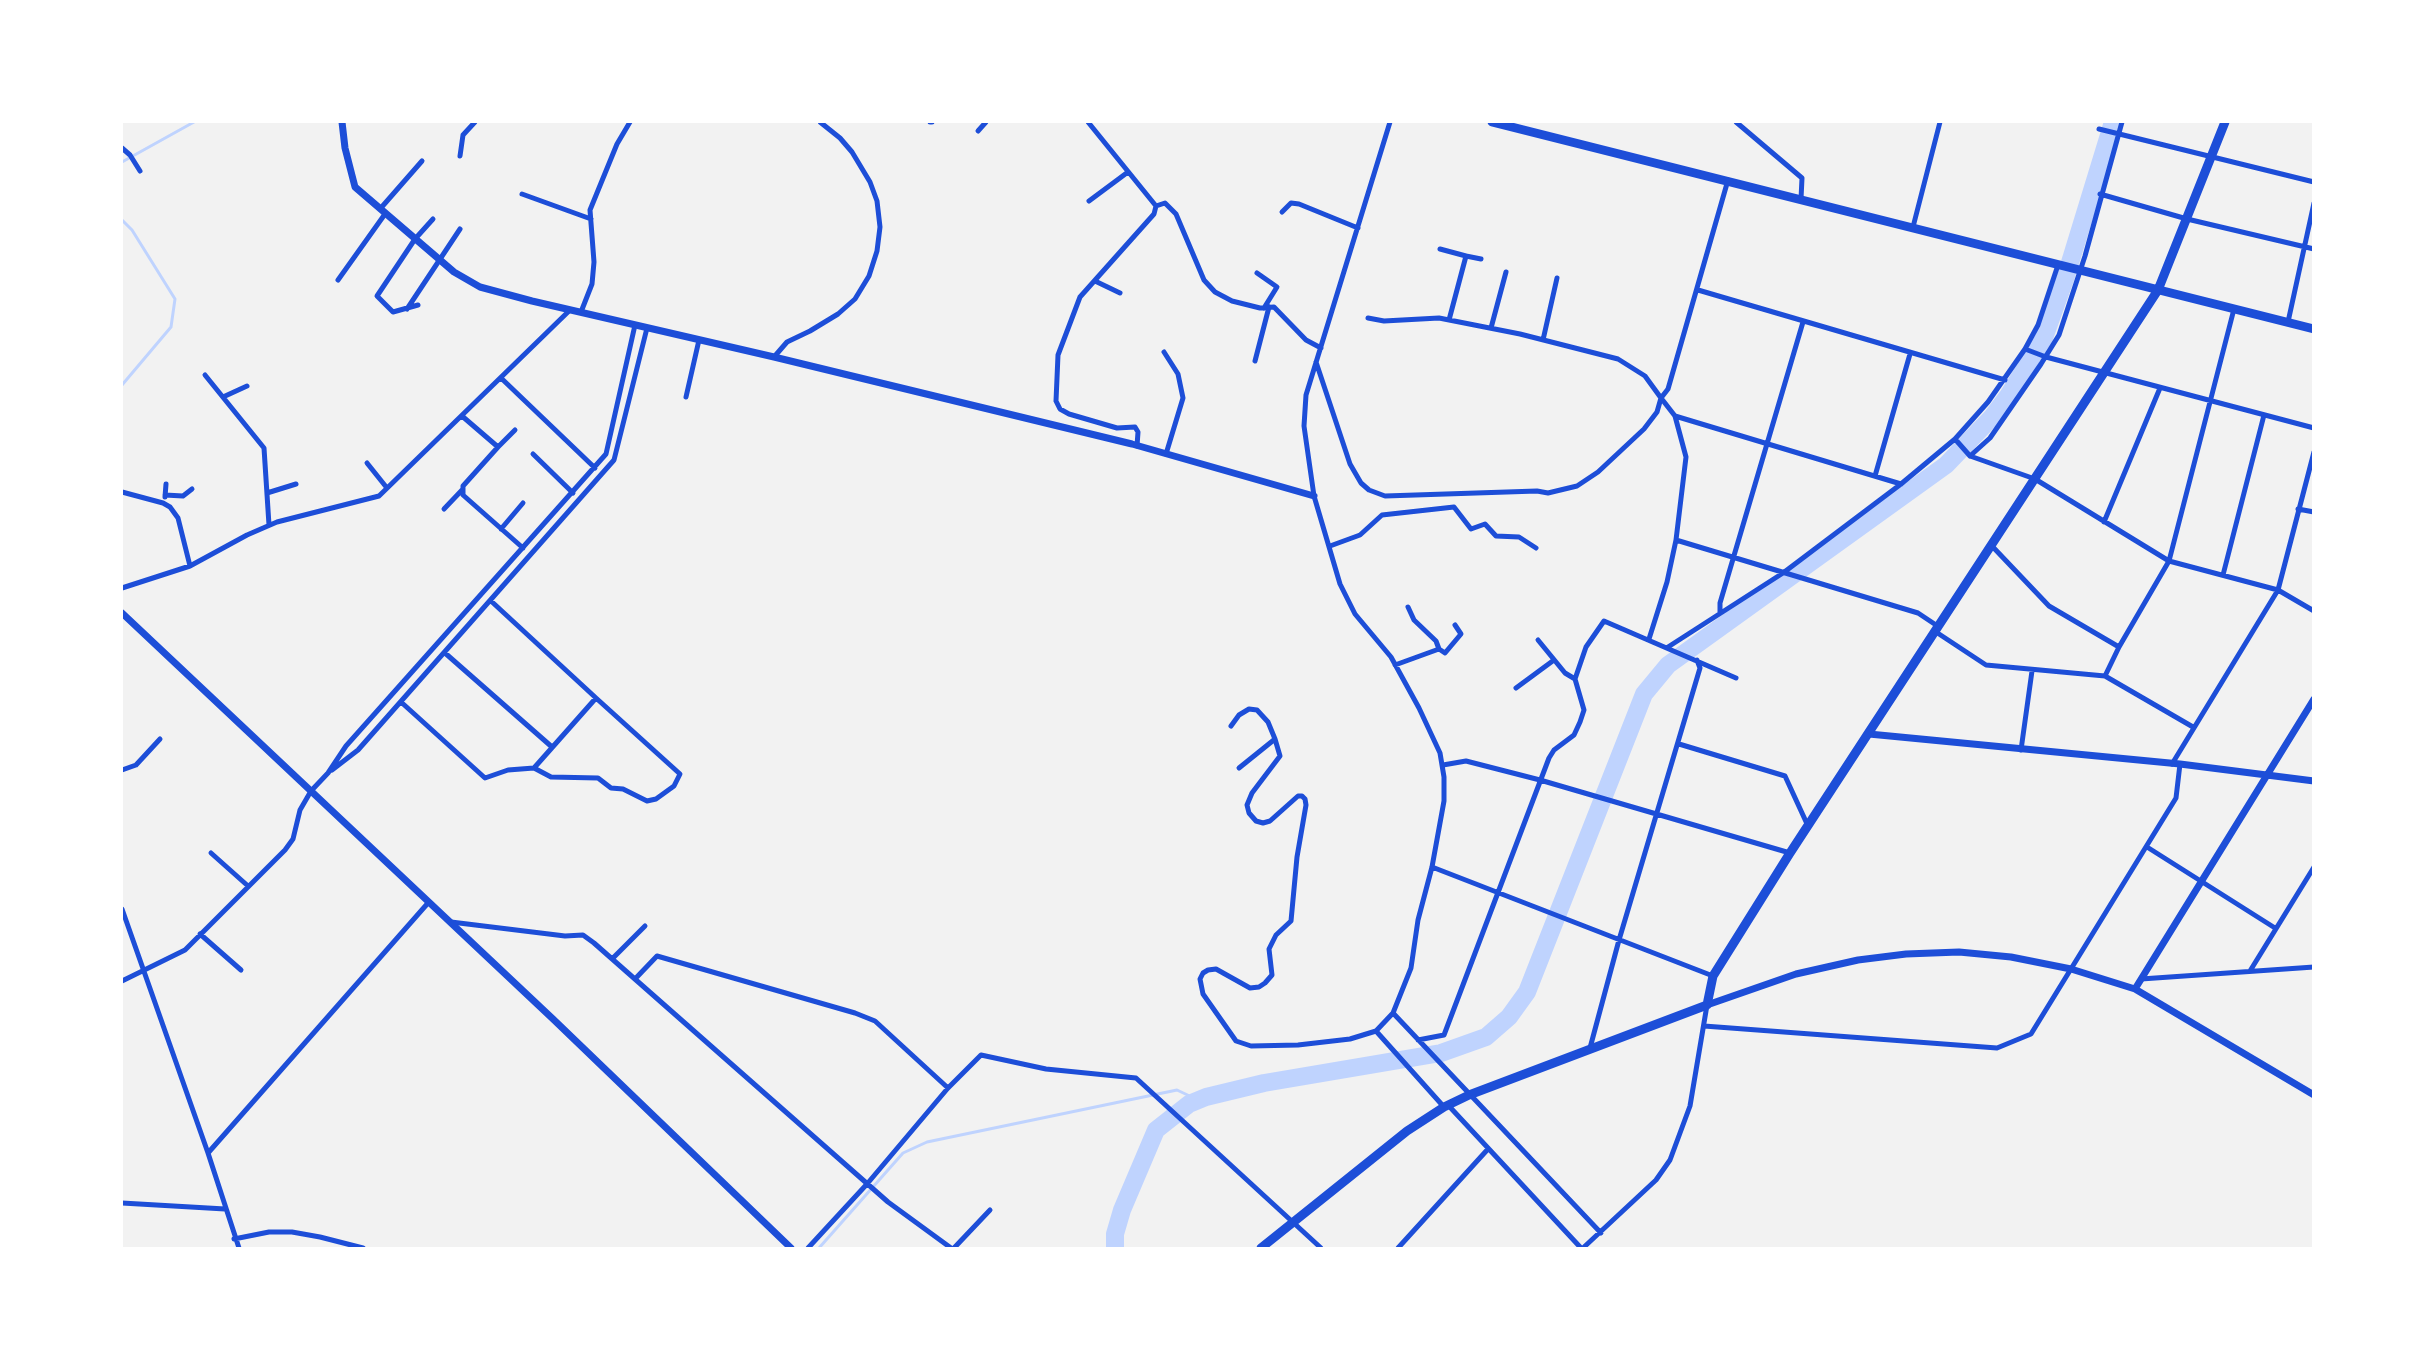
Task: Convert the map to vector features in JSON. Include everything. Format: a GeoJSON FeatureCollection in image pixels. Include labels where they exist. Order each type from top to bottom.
{"type":"FeatureCollection","features":[{"type":"Feature","properties":{"kind":"main road"},"geometry":{"type":"LineString","coordinates":[[1492,122],[2313,329]]}},
{"type":"Feature","properties":{"kind":"main road"},"geometry":{"type":"LineString","coordinates":[[1261,1248],[1407,1131],[1446,1106],[1590,1048],[1707,1005],[1713,976],[1790,853],[2158,290],[2225,122]]}},
{"type":"Feature","properties":{"kind":"street"},"geometry":{"type":"LineString","coordinates":[[342,122],[345,148],[355,187],[454,272],[480,287],[1137,446],[1314,496]]}},
{"type":"Feature","properties":{"kind":"street"},"geometry":{"type":"LineString","coordinates":[[459,156],[463,135],[475,122]]}},
{"type":"Feature","properties":{"kind":"street"},"geometry":{"type":"LineString","coordinates":[[581,312],[592,284],[594,262],[590,210],[617,144],[630,122]]}},
{"type":"Feature","properties":{"kind":"street"},"geometry":{"type":"LineString","coordinates":[[774,357],[787,342],[810,332],[838,314],[855,299],[869,276],[877,251],[880,227],[877,201],[870,183],[852,152],[840,138],[820,122]]}},
{"type":"Feature","properties":{"kind":"street"},"geometry":{"type":"LineString","coordinates":[[978,131],[986,122]]}},
{"type":"Feature","properties":{"kind":"street"},"geometry":{"type":"LineString","coordinates":[[1088,122],[1156,206]]}},
{"type":"Feature","properties":{"kind":"street"},"geometry":{"type":"LineString","coordinates":[[1231,726],[1239,715],[1249,709],[1257,710],[1268,722],[1280,756],[1252,793],[1247,805],[1249,813],[1256,821],[1263,823],[1270,821],[1298,796],[1305,799],[1306,805],[1297,857],[1291,921],[1275,935],[1269,949],[1272,975],[1265,984],[1250,988],[1216,969],[1203,973],[1200,986],[1228,1033],[1236,1041],[1251,1046],[1298,1045],[1350,1039],[1376,1030],[1387,1022],[1393,1013],[1411,968],[1418,921],[1432,867],[1444,801],[1443,765],[1432,733],[1395,664],[1355,615],[1340,584],[1314,496],[1304,426],[1306,395],[1390,122]]}},
{"type":"Feature","properties":{"kind":"street"},"geometry":{"type":"LineString","coordinates":[[1736,122],[1802,178],[1801,199]]}},
{"type":"Feature","properties":{"kind":"street"},"geometry":{"type":"LineString","coordinates":[[1914,227],[1940,122]]}},
{"type":"Feature","properties":{"kind":"street"},"geometry":{"type":"LineString","coordinates":[[1969,455],[1990,438],[2059,335],[2116,134],[2122,122]]}},
{"type":"Feature","properties":{"kind":"street"},"geometry":{"type":"LineString","coordinates":[[2101,130],[2313,182]]}},
{"type":"Feature","properties":{"kind":"street"},"geometry":{"type":"LineString","coordinates":[[122,148],[141,171]]}},
{"type":"Feature","properties":{"kind":"street"},"geometry":{"type":"LineString","coordinates":[[338,280],[382,211],[422,161]]}},
{"type":"Feature","properties":{"kind":"street"},"geometry":{"type":"LineString","coordinates":[[1089,201],[1128,172]]}},
{"type":"Feature","properties":{"kind":"street"},"geometry":{"type":"LineString","coordinates":[[1316,362],[1350,464],[1361,483],[1369,490],[1385,496],[1537,491],[1548,493],[1577,486],[1598,472],[1644,429],[1657,412],[1661,398],[1668,389],[1728,180]]}},
{"type":"Feature","properties":{"kind":"street"},"geometry":{"type":"LineString","coordinates":[[522,194],[591,219]]}},
{"type":"Feature","properties":{"kind":"street"},"geometry":{"type":"LineString","coordinates":[[2100,194],[2187,219],[2313,249]]}},
{"type":"Feature","properties":{"kind":"street"},"geometry":{"type":"LineString","coordinates":[[1282,212],[1291,203],[1299,204],[1358,228]]}},
{"type":"Feature","properties":{"kind":"street"},"geometry":{"type":"LineString","coordinates":[[2288,322],[2313,203]]}},
{"type":"Feature","properties":{"kind":"street"},"geometry":{"type":"LineString","coordinates":[[1156,206],[1165,204],[1176,214],[1204,280],[1215,292],[1232,301],[1266,308],[1274,307],[1306,340],[1320,348]]}},
{"type":"Feature","properties":{"kind":"street"},"geometry":{"type":"LineString","coordinates":[[1137,446],[1138,432],[1135,427],[1117,428],[1069,414],[1060,409],[1056,401],[1058,355],[1080,297],[1154,214],[1156,206]]}},
{"type":"Feature","properties":{"kind":"street"},"geometry":{"type":"LineString","coordinates":[[418,305],[393,312],[377,296],[415,239],[433,219]]}},
{"type":"Feature","properties":{"kind":"street"},"geometry":{"type":"LineString","coordinates":[[407,309],[460,230]]}},
{"type":"Feature","properties":{"kind":"street"},"geometry":{"type":"LineString","coordinates":[[1440,249],[1481,259]]}},
{"type":"Feature","properties":{"kind":"street"},"geometry":{"type":"LineString","coordinates":[[1449,320],[1466,256]]}},
{"type":"Feature","properties":{"kind":"street"},"geometry":{"type":"LineString","coordinates":[[1670,648],[1720,612],[1785,574],[1956,440],[2027,349],[2060,266]]}},
{"type":"Feature","properties":{"kind":"street"},"geometry":{"type":"LineString","coordinates":[[1491,328],[1506,272]]}},
{"type":"Feature","properties":{"kind":"street"},"geometry":{"type":"LineString","coordinates":[[1255,361],[1266,308],[1277,287],[1257,273]]}},
{"type":"Feature","properties":{"kind":"street"},"geometry":{"type":"LineString","coordinates":[[1543,340],[1557,278]]}},
{"type":"Feature","properties":{"kind":"street"},"geometry":{"type":"LineString","coordinates":[[1095,281],[1120,293]]}},
{"type":"Feature","properties":{"kind":"street"},"geometry":{"type":"LineString","coordinates":[[1698,290],[2005,380]]}},
{"type":"Feature","properties":{"kind":"street"},"geometry":{"type":"LineString","coordinates":[[2105,676],[2119,647],[2169,561],[2234,309]]}},
{"type":"Feature","properties":{"kind":"street"},"geometry":{"type":"LineString","coordinates":[[122,588],[190,566],[269,525],[379,496],[570,310]]}},
{"type":"Feature","properties":{"kind":"street"},"geometry":{"type":"LineString","coordinates":[[1368,318],[1384,321],[1430,318],[1491,328],[1617,359],[1632,366],[1645,376],[1675,416],[1686,457],[1676,540],[1649,639]]}},
{"type":"Feature","properties":{"kind":"street"},"geometry":{"type":"LineString","coordinates":[[1720,612],[1720,603],[1803,322]]}},
{"type":"Feature","properties":{"kind":"street"},"geometry":{"type":"LineString","coordinates":[[122,981],[185,950],[293,839],[300,810],[311,791],[346,746],[606,454],[635,325]]}},
{"type":"Feature","properties":{"kind":"street"},"geometry":{"type":"LineString","coordinates":[[328,772],[358,750],[614,460],[647,328]]}},
{"type":"Feature","properties":{"kind":"street"},"geometry":{"type":"LineString","coordinates":[[686,397],[699,340]]}},
{"type":"Feature","properties":{"kind":"street"},"geometry":{"type":"LineString","coordinates":[[2027,349],[2104,373],[2313,428]]}},
{"type":"Feature","properties":{"kind":"street"},"geometry":{"type":"LineString","coordinates":[[1164,352],[1178,374],[1183,398],[1166,454]]}},
{"type":"Feature","properties":{"kind":"street"},"geometry":{"type":"LineString","coordinates":[[1875,476],[1910,354]]}},
{"type":"Feature","properties":{"kind":"street"},"geometry":{"type":"LineString","coordinates":[[205,375],[264,447],[269,525]]}},
{"type":"Feature","properties":{"kind":"street"},"geometry":{"type":"LineString","coordinates":[[501,378],[595,468]]}},
{"type":"Feature","properties":{"kind":"street"},"geometry":{"type":"LineString","coordinates":[[223,397],[246,386]]}},
{"type":"Feature","properties":{"kind":"street"},"geometry":{"type":"LineString","coordinates":[[2104,522],[2160,388]]}},
{"type":"Feature","properties":{"kind":"street"},"geometry":{"type":"LineString","coordinates":[[2223,575],[2264,415]]}},
{"type":"Feature","properties":{"kind":"street"},"geometry":{"type":"LineString","coordinates":[[462,416],[498,447]]}},
{"type":"Feature","properties":{"kind":"street"},"geometry":{"type":"LineString","coordinates":[[1675,416],[1901,484]]}},
{"type":"Feature","properties":{"kind":"street"},"geometry":{"type":"LineString","coordinates":[[515,429],[463,486],[463,495],[523,548]]}},
{"type":"Feature","properties":{"kind":"street"},"geometry":{"type":"LineString","coordinates":[[1956,440],[1969,455],[2035,479],[2169,561],[2278,590],[2313,612]]}},
{"type":"Feature","properties":{"kind":"street"},"geometry":{"type":"LineString","coordinates":[[1704,1026],[1997,1048],[2031,1034],[2176,798],[2176,764],[2193,727],[2278,590],[2313,452]]}},
{"type":"Feature","properties":{"kind":"street"},"geometry":{"type":"LineString","coordinates":[[533,454],[573,493]]}},
{"type":"Feature","properties":{"kind":"street"},"geometry":{"type":"LineString","coordinates":[[367,463],[387,488]]}},
{"type":"Feature","properties":{"kind":"street"},"geometry":{"type":"LineString","coordinates":[[165,504],[166,484]]}},
{"type":"Feature","properties":{"kind":"street"},"geometry":{"type":"LineString","coordinates":[[267,493],[296,484]]}},
{"type":"Feature","properties":{"kind":"street"},"geometry":{"type":"LineString","coordinates":[[165,495],[183,496],[192,489]]}},
{"type":"Feature","properties":{"kind":"street"},"geometry":{"type":"LineString","coordinates":[[444,509],[463,489]]}},
{"type":"Feature","properties":{"kind":"street"},"geometry":{"type":"LineString","coordinates":[[122,492],[165,504],[178,518],[190,566]]}},
{"type":"Feature","properties":{"kind":"street"},"geometry":{"type":"LineString","coordinates":[[501,529],[523,503]]}},
{"type":"Feature","properties":{"kind":"street"},"geometry":{"type":"LineString","coordinates":[[1330,546],[1360,536],[1382,516],[1454,507],[1471,528],[1485,524],[1496,536],[1519,537],[1536,548]]}},
{"type":"Feature","properties":{"kind":"street"},"geometry":{"type":"LineString","coordinates":[[2298,509],[2313,512]]}},
{"type":"Feature","properties":{"kind":"street"},"geometry":{"type":"LineString","coordinates":[[1676,540],[1918,613],[1986,665],[2105,676],[2193,727]]}},
{"type":"Feature","properties":{"kind":"street"},"geometry":{"type":"LineString","coordinates":[[1991,546],[2049,606],[2119,647]]}},
{"type":"Feature","properties":{"kind":"street"},"geometry":{"type":"LineString","coordinates":[[401,702],[485,778],[508,770],[534,768],[551,777],[598,778],[611,788],[623,789],[647,801],[656,799],[674,786],[680,774],[491,601]]}},
{"type":"Feature","properties":{"kind":"street"},"geometry":{"type":"LineString","coordinates":[[1408,607],[1414,620],[1436,641],[1439,649],[1445,652],[1461,634],[1455,625]]}},
{"type":"Feature","properties":{"kind":"street"},"geometry":{"type":"LineString","coordinates":[[122,613],[447,922],[553,1019],[791,1248]]}},
{"type":"Feature","properties":{"kind":"street"},"geometry":{"type":"LineString","coordinates":[[1419,1041],[1444,1035],[1540,780],[1554,750],[1574,735],[1580,722],[1584,710],[1575,679],[1586,647],[1604,621],[1736,678]]}},
{"type":"Feature","properties":{"kind":"street"},"geometry":{"type":"LineString","coordinates":[[1538,640],[1565,673],[1575,679]]}},
{"type":"Feature","properties":{"kind":"street"},"geometry":{"type":"LineString","coordinates":[[1395,664],[1439,649]]}},
{"type":"Feature","properties":{"kind":"street"},"geometry":{"type":"LineString","coordinates":[[445,653],[552,747]]}},
{"type":"Feature","properties":{"kind":"street"},"geometry":{"type":"LineString","coordinates":[[1516,688],[1554,660]]}},
{"type":"Feature","properties":{"kind":"street"},"geometry":{"type":"LineString","coordinates":[[1590,1048],[1619,940],[1658,816],[1700,668],[1697,660]]}},
{"type":"Feature","properties":{"kind":"street"},"geometry":{"type":"LineString","coordinates":[[2021,750],[2032,671]]}},
{"type":"Feature","properties":{"kind":"street"},"geometry":{"type":"LineString","coordinates":[[534,768],[596,698]]}},
{"type":"Feature","properties":{"kind":"street"},"geometry":{"type":"LineString","coordinates":[[2134,989],[2313,699]]}},
{"type":"Feature","properties":{"kind":"street"},"geometry":{"type":"LineString","coordinates":[[1869,734],[2176,764],[2313,781]]}},
{"type":"Feature","properties":{"kind":"street"},"geometry":{"type":"LineString","coordinates":[[122,770],[136,765],[160,739]]}},
{"type":"Feature","properties":{"kind":"street"},"geometry":{"type":"LineString","coordinates":[[1239,768],[1275,739]]}},
{"type":"Feature","properties":{"kind":"street"},"geometry":{"type":"LineString","coordinates":[[1679,744],[1785,776],[1808,826]]}},
{"type":"Feature","properties":{"kind":"street"},"geometry":{"type":"LineString","coordinates":[[1443,765],[1466,761],[1540,780],[1608,802],[1790,853]]}},
{"type":"Feature","properties":{"kind":"street"},"geometry":{"type":"LineString","coordinates":[[2147,848],[2275,928]]}},
{"type":"Feature","properties":{"kind":"street"},"geometry":{"type":"LineString","coordinates":[[211,853],[249,886]]}},
{"type":"Feature","properties":{"kind":"street"},"geometry":{"type":"LineString","coordinates":[[1432,867],[1713,976]]}},
{"type":"Feature","properties":{"kind":"street"},"geometry":{"type":"LineString","coordinates":[[2250,971],[2313,867]]}},
{"type":"Feature","properties":{"kind":"street"},"geometry":{"type":"LineString","coordinates":[[208,1153],[428,903]]}},
{"type":"Feature","properties":{"kind":"street"},"geometry":{"type":"LineString","coordinates":[[122,909],[239,1248]]}},
{"type":"Feature","properties":{"kind":"street"},"geometry":{"type":"LineString","coordinates":[[447,922],[565,936],[583,935],[867,1184],[952,1248],[990,1210]]}},
{"type":"Feature","properties":{"kind":"street"},"geometry":{"type":"LineString","coordinates":[[612,959],[645,926]]}},
{"type":"Feature","properties":{"kind":"street"},"geometry":{"type":"LineString","coordinates":[[200,934],[241,970]]}},
{"type":"Feature","properties":{"kind":"street"},"geometry":{"type":"LineString","coordinates":[[1376,1030],[1582,1248],[1601,1233],[1656,1180],[1670,1160],[1690,1106],[1707,1005],[1796,974],[1830,965],[1882,956],[1959,952],[2011,957],[2071,969],[2134,989],[2313,1095]]}},
{"type":"Feature","properties":{"kind":"street"},"geometry":{"type":"LineString","coordinates":[[635,979],[657,956],[855,1013],[875,1021],[948,1088]]}},
{"type":"Feature","properties":{"kind":"street"},"geometry":{"type":"LineString","coordinates":[[2141,979],[2313,967]]}},
{"type":"Feature","properties":{"kind":"street"},"geometry":{"type":"LineString","coordinates":[[1393,1013],[1601,1233]]}},
{"type":"Feature","properties":{"kind":"street"},"geometry":{"type":"LineString","coordinates":[[808,1248],[867,1184],[948,1088],[981,1055],[1046,1070],[1136,1078],[1321,1248]]}},
{"type":"Feature","properties":{"kind":"street"},"geometry":{"type":"LineString","coordinates":[[1398,1248],[1488,1149]]}},
{"type":"Feature","properties":{"kind":"street"},"geometry":{"type":"LineString","coordinates":[[122,1203],[225,1209]]}},
{"type":"Feature","properties":{"kind":"street"},"geometry":{"type":"LineString","coordinates":[[234,1239],[269,1232],[292,1232],[363,1248]]}},
{"type":"Feature","properties":{"kind":"waterway"},"geometry":{"type":"LineString","coordinates":[[122,162],[194,122]]}},
{"type":"Feature","properties":{"kind":"waterway"},"geometry":{"type":"LineString","coordinates":[[1115,1248],[1115,1234],[1122,1210],[1156,1130],[1189,1104],[1206,1097],[1264,1083],[1441,1053],[1486,1037],[1509,1017],[1527,992],[1644,694],[1668,665],[1946,465],[1992,417],[2008,396],[2044,338],[2065,279],[2113,122]]}},
{"type":"Feature","properties":{"kind":"waterway"},"geometry":{"type":"LineString","coordinates":[[122,220],[132,230],[175,299],[171,327],[122,385]]}},
{"type":"Feature","properties":{"kind":"waterway"},"geometry":{"type":"LineString","coordinates":[[819,1248],[903,1153],[927,1142],[1177,1090],[1198,1100],[1206,1097]]}}]}
